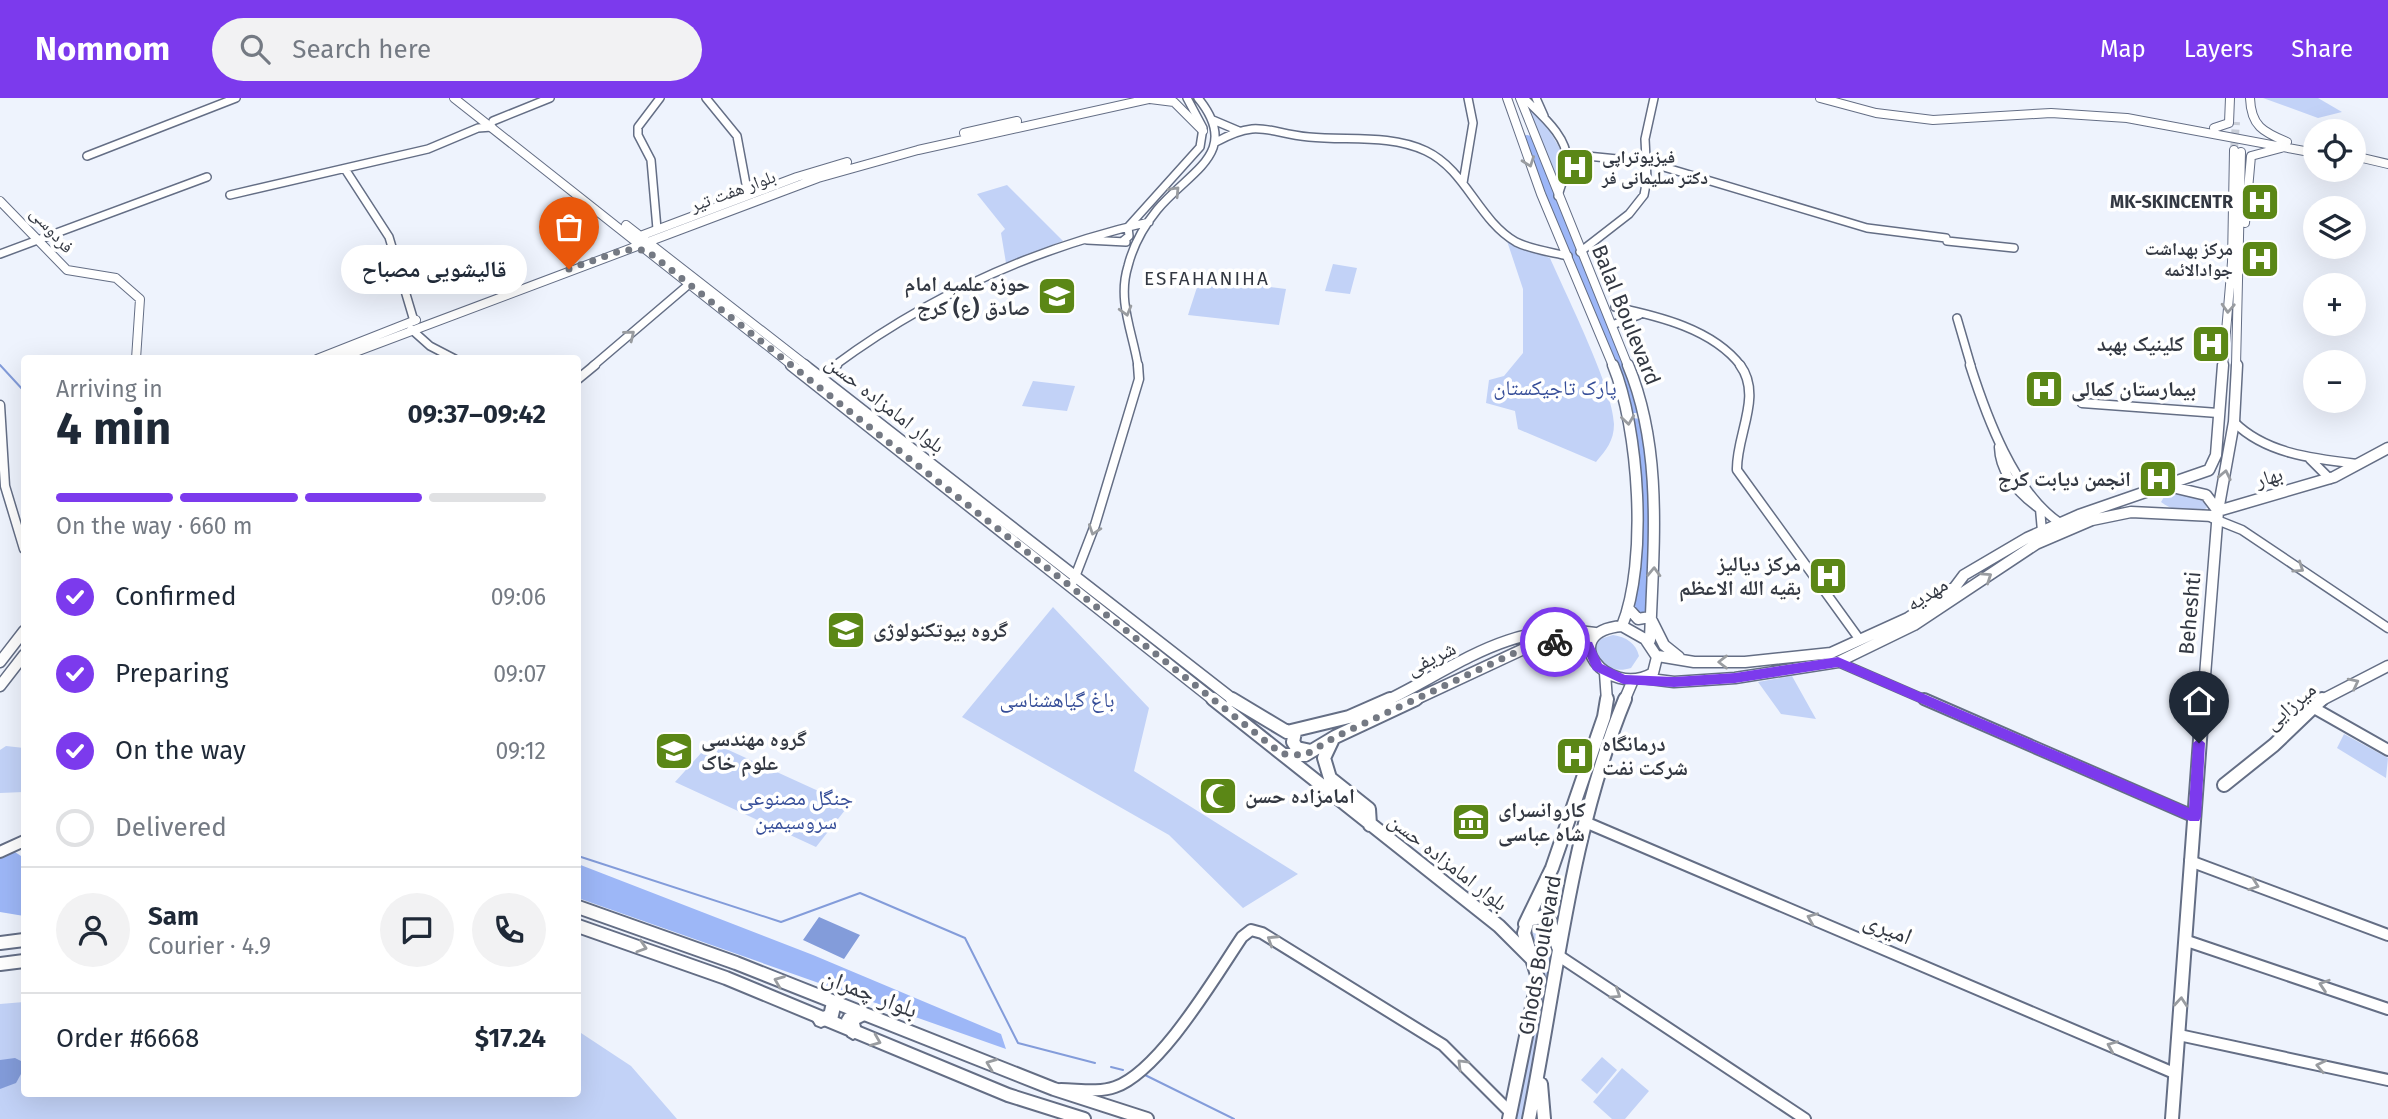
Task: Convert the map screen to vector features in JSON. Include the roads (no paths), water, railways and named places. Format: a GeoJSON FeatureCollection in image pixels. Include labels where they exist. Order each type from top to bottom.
{"type":"FeatureCollection","features":[{"type":"Feature","properties":{"kind":"highway"},"geometry":{"type":"LineString","coordinates":[[821,1020],[832,1015],[833,1003]]}},
{"type":"Feature","properties":{"kind":"highway"},"geometry":{"type":"LineString","coordinates":[[853,1031],[850,1020],[862,1014]]}},
{"type":"Feature","properties":{"kind":"main road","name":"بلوار امامزاده حسن"},"geometry":{"type":"LineString","coordinates":[[454,98],[555,174],[640,242],[688,285],[1077,576],[1237,703],[1291,732],[1297,748],[1312,751]]}},
{"type":"Feature","properties":{"kind":"main road","name":"بلوار امامزاده حسن"},"geometry":{"type":"LineString","coordinates":[[466,98],[489,123]]}},
{"type":"Feature","properties":{"kind":"main road","name":"بلوار هفت تیر"},"geometry":{"type":"LineString","coordinates":[[924,146],[1122,98]]}},
{"type":"Feature","properties":{"kind":"main road","name":"بلوار هفت تیر"},"geometry":{"type":"LineString","coordinates":[[482,298],[623,250],[640,242],[657,229],[819,170],[1152,98]]}},
{"type":"Feature","properties":{"kind":"main road"},"geometry":{"type":"LineString","coordinates":[[1152,98],[1174,102],[1203,131]]}},
{"type":"Feature","properties":{"kind":"main road","name":"Balal Boulevard"},"geometry":{"type":"LineString","coordinates":[[1507,98],[1519,135],[1620,382],[1629,416],[1637,501],[1636,548],[1629,609],[1622,626]]}},
{"type":"Feature","properties":{"kind":"main road","name":"Balal Boulevard"},"geometry":{"type":"LineString","coordinates":[[1522,98],[1557,197],[1635,382],[1645,417],[1654,504],[1655,552],[1650,640]]}},
{"type":"Feature","properties":{"kind":"main road"},"geometry":{"type":"LineString","coordinates":[[1820,98],[1873,113],[1919,119],[1972,120],[2041,113],[2088,114],[2209,129],[2229,123],[2230,98]]}},
{"type":"Feature","properties":{"kind":"main road"},"geometry":{"type":"LineString","coordinates":[[1836,98],[1878,109],[1929,115],[2080,107],[2130,113],[2303,148]]}},
{"type":"Feature","properties":{"kind":"main road"},"geometry":{"type":"LineString","coordinates":[[2235,122],[2236,98]]}},
{"type":"Feature","properties":{"kind":"main road"},"geometry":{"type":"LineString","coordinates":[[2243,111],[2244,98]]}},
{"type":"Feature","properties":{"kind":"main road"},"geometry":{"type":"LineString","coordinates":[[2250,98],[2249,116],[2254,125],[2289,145]]}},
{"type":"Feature","properties":{"kind":"main road"},"geometry":{"type":"LineString","coordinates":[[2080,107],[2091,111],[2088,114]]}},
{"type":"Feature","properties":{"kind":"main road"},"geometry":{"type":"LineString","coordinates":[[2116,117],[2110,112],[2130,113]]}},
{"type":"Feature","properties":{"kind":"main road"},"geometry":{"type":"LineString","coordinates":[[2209,129],[2221,138],[2228,148],[2226,212],[2235,242]]}},
{"type":"Feature","properties":{"kind":"main road"},"geometry":{"type":"LineString","coordinates":[[1519,135],[1534,134]]}},
{"type":"Feature","properties":{"kind":"main road"},"geometry":{"type":"LineString","coordinates":[[2235,242],[2248,209],[2251,156],[2289,145]]}},
{"type":"Feature","properties":{"kind":"main road","name":"بلوار هفت تیر"},"geometry":{"type":"LineString","coordinates":[[328,355],[818,178],[910,149]]}},
{"type":"Feature","properties":{"kind":"main road","name":"Beheshti"},"geometry":{"type":"LineString","coordinates":[[2172,1119],[2187,941],[2190,861],[2215,515],[2234,422],[2237,151]]}},
{"type":"Feature","properties":{"kind":"main road"},"geometry":{"type":"LineString","coordinates":[[2366,161],[2388,166]]}},
{"type":"Feature","properties":{"kind":"main road","name":"فردوسی"},"geometry":{"type":"LineString","coordinates":[[0,201],[66,270],[114,276],[127,282],[140,299],[135,355]]}},
{"type":"Feature","properties":{"kind":"main road"},"geometry":{"type":"LineString","coordinates":[[664,254],[667,240],[684,227]]}},
{"type":"Feature","properties":{"kind":"main road","name":"بلوار امامزاده حسن"},"geometry":{"type":"LineString","coordinates":[[640,242],[664,254],[1070,587],[1499,926],[1533,960]]}},
{"type":"Feature","properties":{"kind":"main road","name":"Beheshti"},"geometry":{"type":"LineString","coordinates":[[2166,487],[2209,470],[2214,464],[2235,242]]}},
{"type":"Feature","properties":{"kind":"main road"},"geometry":{"type":"LineString","coordinates":[[1587,303],[1595,306],[1602,302]]}},
{"type":"Feature","properties":{"kind":"main road","name":"بلوار هفت تیر"},"geometry":{"type":"LineString","coordinates":[[346,355],[413,325]]}},
{"type":"Feature","properties":{"kind":"main road"},"geometry":{"type":"LineString","coordinates":[[2359,464],[2388,448]]}},
{"type":"Feature","properties":{"kind":"main road","name":"بهار"},"geometry":{"type":"LineString","coordinates":[[2215,515],[2329,479],[2359,464]]}},
{"type":"Feature","properties":{"kind":"main road"},"geometry":{"type":"LineString","coordinates":[[2166,487],[2201,492],[2214,501],[2215,515]]}},
{"type":"Feature","properties":{"kind":"main road","name":"مهدیه"},"geometry":{"type":"LineString","coordinates":[[1658,656],[1691,662],[1745,662],[1831,653],[1908,618],[1955,587],[1964,575],[2042,531],[2166,487]]}},
{"type":"Feature","properties":{"kind":"main road","name":"مهدیه"},"geometry":{"type":"LineString","coordinates":[[1637,679],[1660,682],[1735,678],[1838,662],[1914,625],[2036,544],[2092,520],[2130,512],[2215,515]]}},
{"type":"Feature","properties":{"kind":"main road"},"geometry":{"type":"LineString","coordinates":[[1629,609],[1638,619],[1650,617],[1657,637],[1667,650],[1691,662],[1686,670],[1690,677],[1698,680]]}},
{"type":"Feature","properties":{"kind":"main road"},"geometry":{"type":"LineString","coordinates":[[1609,626],[1622,626],[1650,640],[1658,656],[1655,670],[1637,679],[1605,673],[1592,660],[1588,645],[1595,633],[1609,626]]}},
{"type":"Feature","properties":{"kind":"main road","name":"شریفی"},"geometry":{"type":"LineString","coordinates":[[1291,732],[1321,728],[1385,702],[1521,635],[1552,629],[1595,633]]}},
{"type":"Feature","properties":{"kind":"main road"},"geometry":{"type":"LineString","coordinates":[[0,662],[21,635]]}},
{"type":"Feature","properties":{"kind":"main road","name":"شریفی"},"geometry":{"type":"LineString","coordinates":[[1312,751],[1335,737],[1528,647],[1549,642],[1588,645]]}},
{"type":"Feature","properties":{"kind":"main road"},"geometry":{"type":"LineString","coordinates":[[0,685],[21,659]]}},
{"type":"Feature","properties":{"kind":"main road","name":"میرزایی"},"geometry":{"type":"LineString","coordinates":[[2224,785],[2274,745],[2322,699],[2388,666]]}},
{"type":"Feature","properties":{"kind":"main road"},"geometry":{"type":"LineString","coordinates":[[1510,1116],[1538,978],[1524,936],[1525,924],[1552,868],[1604,717],[1608,693],[1605,673]]}},
{"type":"Feature","properties":{"kind":"main road","name":"Ghods Boulevard"},"geometry":{"type":"LineString","coordinates":[[1529,1119],[1585,822],[1622,704],[1637,679]]}},
{"type":"Feature","properties":{"kind":"main road"},"geometry":{"type":"LineString","coordinates":[[1622,704],[1634,688],[1660,682]]}},
{"type":"Feature","properties":{"kind":"main road"},"geometry":{"type":"LineString","coordinates":[[1271,745],[1285,743],[1291,732]]}},
{"type":"Feature","properties":{"kind":"main road","name":"بلوار امامزاده حسن"},"geometry":{"type":"LineString","coordinates":[[1335,737],[1327,747],[1325,768],[1330,778],[1369,809],[1370,825]]}},
{"type":"Feature","properties":{"kind":"main road"},"geometry":{"type":"LineString","coordinates":[[1282,754],[1297,757],[1312,751]]}},
{"type":"Feature","properties":{"kind":"main road","name":"بلوار چمران"},"geometry":{"type":"LineString","coordinates":[[581,908],[736,963],[1054,1089],[1147,1119]]}},
{"type":"Feature","properties":{"kind":"main road"},"geometry":{"type":"LineString","coordinates":[[1525,924],[1535,917],[1550,922],[1556,935],[1559,956]]}},
{"type":"Feature","properties":{"kind":"main road","name":"بلوار چمران"},"geometry":{"type":"LineString","coordinates":[[581,927],[684,961],[821,1020],[1008,1095],[1084,1119]]}},
{"type":"Feature","properties":{"kind":"main road"},"geometry":{"type":"LineString","coordinates":[[0,943],[21,940]]}},
{"type":"Feature","properties":{"kind":"main road"},"geometry":{"type":"LineString","coordinates":[[0,964],[21,961]]}},
{"type":"Feature","properties":{"kind":"main road"},"geometry":{"type":"LineString","coordinates":[[1541,1056],[1544,1119]]}},
{"type":"Feature","properties":{"kind":"street"},"geometry":{"type":"LineString","coordinates":[[87,156],[236,98]]}},
{"type":"Feature","properties":{"kind":"street"},"geometry":{"type":"LineString","coordinates":[[489,123],[428,149],[228,194],[428,148],[489,123],[550,98]]}},
{"type":"Feature","properties":{"kind":"street"},"geometry":{"type":"LineString","coordinates":[[657,229],[651,160],[638,135],[638,127],[660,98]]}},
{"type":"Feature","properties":{"kind":"street"},"geometry":{"type":"LineString","coordinates":[[706,98],[737,136],[748,195]]}},
{"type":"Feature","properties":{"kind":"street"},"geometry":{"type":"LineString","coordinates":[[1123,241],[1129,236],[1128,227],[1197,153],[1204,140],[1195,108],[1187,98]]}},
{"type":"Feature","properties":{"kind":"street"},"geometry":{"type":"LineString","coordinates":[[1070,587],[1077,576],[1139,379],[1139,362],[1122,296],[1128,267],[1149,222],[1209,158],[1216,142],[1213,120],[1199,98]]}},
{"type":"Feature","properties":{"kind":"street"},"geometry":{"type":"LineString","coordinates":[[1463,183],[1473,124],[1468,98]]}},
{"type":"Feature","properties":{"kind":"street"},"geometry":{"type":"LineString","coordinates":[[1522,98],[1552,130]]}},
{"type":"Feature","properties":{"kind":"street"},"geometry":{"type":"LineString","coordinates":[[1536,98],[1567,154],[1565,174],[1557,197]]}},
{"type":"Feature","properties":{"kind":"street"},"geometry":{"type":"LineString","coordinates":[[1580,252],[1594,237],[1636,208],[1647,184],[1644,144],[1656,108],[1654,98]]}},
{"type":"Feature","properties":{"kind":"street"},"geometry":{"type":"LineString","coordinates":[[1195,108],[1199,105],[1205,106]]}},
{"type":"Feature","properties":{"kind":"street"},"geometry":{"type":"LineString","coordinates":[[1213,120],[1239,131]]}},
{"type":"Feature","properties":{"kind":"street"},"geometry":{"type":"LineString","coordinates":[[1216,142],[1239,131],[1281,130],[1304,137],[1378,138],[1409,144],[1440,159],[1517,242],[1568,256]]}},
{"type":"Feature","properties":{"kind":"street"},"geometry":{"type":"LineString","coordinates":[[1567,154],[1647,162],[1867,228],[2014,248]]}},
{"type":"Feature","properties":{"kind":"street"},"geometry":{"type":"LineString","coordinates":[[345,169],[390,237],[413,325],[430,346],[447,355]]}},
{"type":"Feature","properties":{"kind":"street"},"geometry":{"type":"LineString","coordinates":[[0,254],[207,177]]}},
{"type":"Feature","properties":{"kind":"street"},"geometry":{"type":"LineString","coordinates":[[815,380],[862,345],[936,299],[1087,236],[1149,222]]}},
{"type":"Feature","properties":{"kind":"street"},"geometry":{"type":"LineString","coordinates":[[44,247],[69,228]]}},
{"type":"Feature","properties":{"kind":"street"},"geometry":{"type":"LineString","coordinates":[[1573,237],[1594,237]]}},
{"type":"Feature","properties":{"kind":"street"},"geometry":{"type":"LineString","coordinates":[[1066,245],[1089,240],[1123,241],[1137,246]]}},
{"type":"Feature","properties":{"kind":"street"},"geometry":{"type":"LineString","coordinates":[[581,376],[688,285]]}},
{"type":"Feature","properties":{"kind":"street"},"geometry":{"type":"LineString","coordinates":[[1615,307],[1651,314],[1683,326],[1724,350],[1740,363],[1751,387],[1737,470],[1860,640]]}},
{"type":"Feature","properties":{"kind":"street"},"geometry":{"type":"LineString","coordinates":[[1612,325],[1632,315],[1651,314]]}},
{"type":"Feature","properties":{"kind":"street"},"geometry":{"type":"LineString","coordinates":[[1957,318],[1981,404],[1999,445],[2001,464],[2011,481],[2040,509],[2060,523]]}},
{"type":"Feature","properties":{"kind":"street"},"geometry":{"type":"LineString","coordinates":[[2082,403],[2218,413]]}},
{"type":"Feature","properties":{"kind":"street"},"geometry":{"type":"LineString","coordinates":[[0,405],[5,486],[21,539]]}},
{"type":"Feature","properties":{"kind":"street","name":"بهار"},"geometry":{"type":"LineString","coordinates":[[2234,422],[2252,439],[2310,459],[2359,464]]}},
{"type":"Feature","properties":{"kind":"street"},"geometry":{"type":"LineString","coordinates":[[2217,441],[2252,439]]}},
{"type":"Feature","properties":{"kind":"street","name":"بهار"},"geometry":{"type":"LineString","coordinates":[[2310,459],[2329,479]]}},
{"type":"Feature","properties":{"kind":"street"},"geometry":{"type":"LineString","coordinates":[[2040,509],[2042,531]]}},
{"type":"Feature","properties":{"kind":"street"},"geometry":{"type":"LineString","coordinates":[[2215,515],[2242,530],[2388,628]]}},
{"type":"Feature","properties":{"kind":"street"},"geometry":{"type":"LineString","coordinates":[[1838,662],[2194,817]]}},
{"type":"Feature","properties":{"kind":"street"},"geometry":{"type":"LineString","coordinates":[[2314,708],[2388,750]]}},
{"type":"Feature","properties":{"kind":"street","name":"امیری"},"geometry":{"type":"LineString","coordinates":[[1585,822],[2174,1073]]}},
{"type":"Feature","properties":{"kind":"street"},"geometry":{"type":"LineString","coordinates":[[0,852],[21,842]]}},
{"type":"Feature","properties":{"kind":"street"},"geometry":{"type":"LineString","coordinates":[[2190,861],[2388,935]]}},
{"type":"Feature","properties":{"kind":"street"},"geometry":{"type":"LineString","coordinates":[[1054,1089],[1116,1087],[1149,1062],[1186,1019],[1242,937],[1251,930],[1262,933],[1443,1045],[1510,1116]]}},
{"type":"Feature","properties":{"kind":"street"},"geometry":{"type":"LineString","coordinates":[[2187,941],[2388,1009]]}},
{"type":"Feature","properties":{"kind":"street"},"geometry":{"type":"LineString","coordinates":[[1559,956],[1805,1119]]}},
{"type":"Feature","properties":{"kind":"street"},"geometry":{"type":"LineString","coordinates":[[2179,1035],[2388,1080]]}},
{"type":"Feature","properties":{"kind":"waterway"},"geometry":{"type":"LineString","coordinates":[[0,365],[21,388]]}},
{"type":"Feature","properties":{"kind":"waterway"},"geometry":{"type":"LineString","coordinates":[[581,857],[781,922],[860,893],[965,938],[1018,1043],[1095,1063]]}},
{"type":"Feature","properties":{"kind":"waterway"},"geometry":{"type":"LineString","coordinates":[[1111,1067],[1123,1070]]}},
{"type":"Feature","properties":{"kind":"waterway"},"geometry":{"type":"LineString","coordinates":[[1145,1075],[1234,1119]]}},
{"type":"Feature","properties":{"kind":"tunnel"},"geometry":{"type":"LineString","coordinates":[[2234,150],[2236,122]]}},
{"type":"Feature","properties":{"kind":"place","name":"فیزیوتراپی دکتر سلیمانی فر"},"geometry":{"type":"Point","coordinates":[1575,167]}},
{"type":"Feature","properties":{"kind":"place","name":"MK-SKINCENTR"},"geometry":{"type":"Point","coordinates":[2260,202]}},
{"type":"Feature","properties":{"kind":"place","name":"مرکز بهداشت جوادالائمه"},"geometry":{"type":"Point","coordinates":[2260,259]}},
{"type":"Feature","properties":{"kind":"place","name":"قالیشویی مصباح"},"geometry":{"type":"Point","coordinates":[569,269]}},
{"type":"Feature","properties":{"kind":"place","name":"حوزه علمیه امام صادق (ع) کرج"},"geometry":{"type":"Point","coordinates":[1057,296]}},
{"type":"Feature","properties":{"kind":"place","name":"کلینیک بهبد"},"geometry":{"type":"Point","coordinates":[2211,344]}},
{"type":"Feature","properties":{"kind":"place","name":"بیمارستان کمالی"},"geometry":{"type":"Point","coordinates":[2044,389]}},
{"type":"Feature","properties":{"kind":"place","name":"انجمن دیابت کرج"},"geometry":{"type":"Point","coordinates":[2158,479]}},
{"type":"Feature","properties":{"kind":"place","name":"مرکز دیالیز بقیه الله الاعظم"},"geometry":{"type":"Point","coordinates":[1828,576]}},
{"type":"Feature","properties":{"kind":"place","name":"گروه بیوتکنولوژی"},"geometry":{"type":"Point","coordinates":[846,630]}},
{"type":"Feature","properties":{"kind":"place","name":"گروه مهندسی علوم خاک"},"geometry":{"type":"Point","coordinates":[674,751]}},
{"type":"Feature","properties":{"kind":"place","name":"درمانگاه شرکت نفت"},"geometry":{"type":"Point","coordinates":[1575,756]}},
{"type":"Feature","properties":{"kind":"place","name":"امامزاده حسن"},"geometry":{"type":"Point","coordinates":[1218,796]}},
{"type":"Feature","properties":{"kind":"place","name":"کاروانسرای شاه عباسی"},"geometry":{"type":"Point","coordinates":[1471,822]}},
{"type":"Feature","properties":{"kind":"district","name":"ESFAHANIHA"},"geometry":{"type":"Point","coordinates":[1207,278]}},
{"type":"Feature","properties":{"kind":"park label","name":"پارک تاجیکستان"},"geometry":{"type":"Point","coordinates":[1555,388]}},
{"type":"Feature","properties":{"kind":"park label","name":"باغ گیاهشناسی"},"geometry":{"type":"Point","coordinates":[1057,700]}},
{"type":"Feature","properties":{"kind":"park label","name":"جنگل مصنوعی سروسیمین"},"geometry":{"type":"Point","coordinates":[796,810]}}]}
